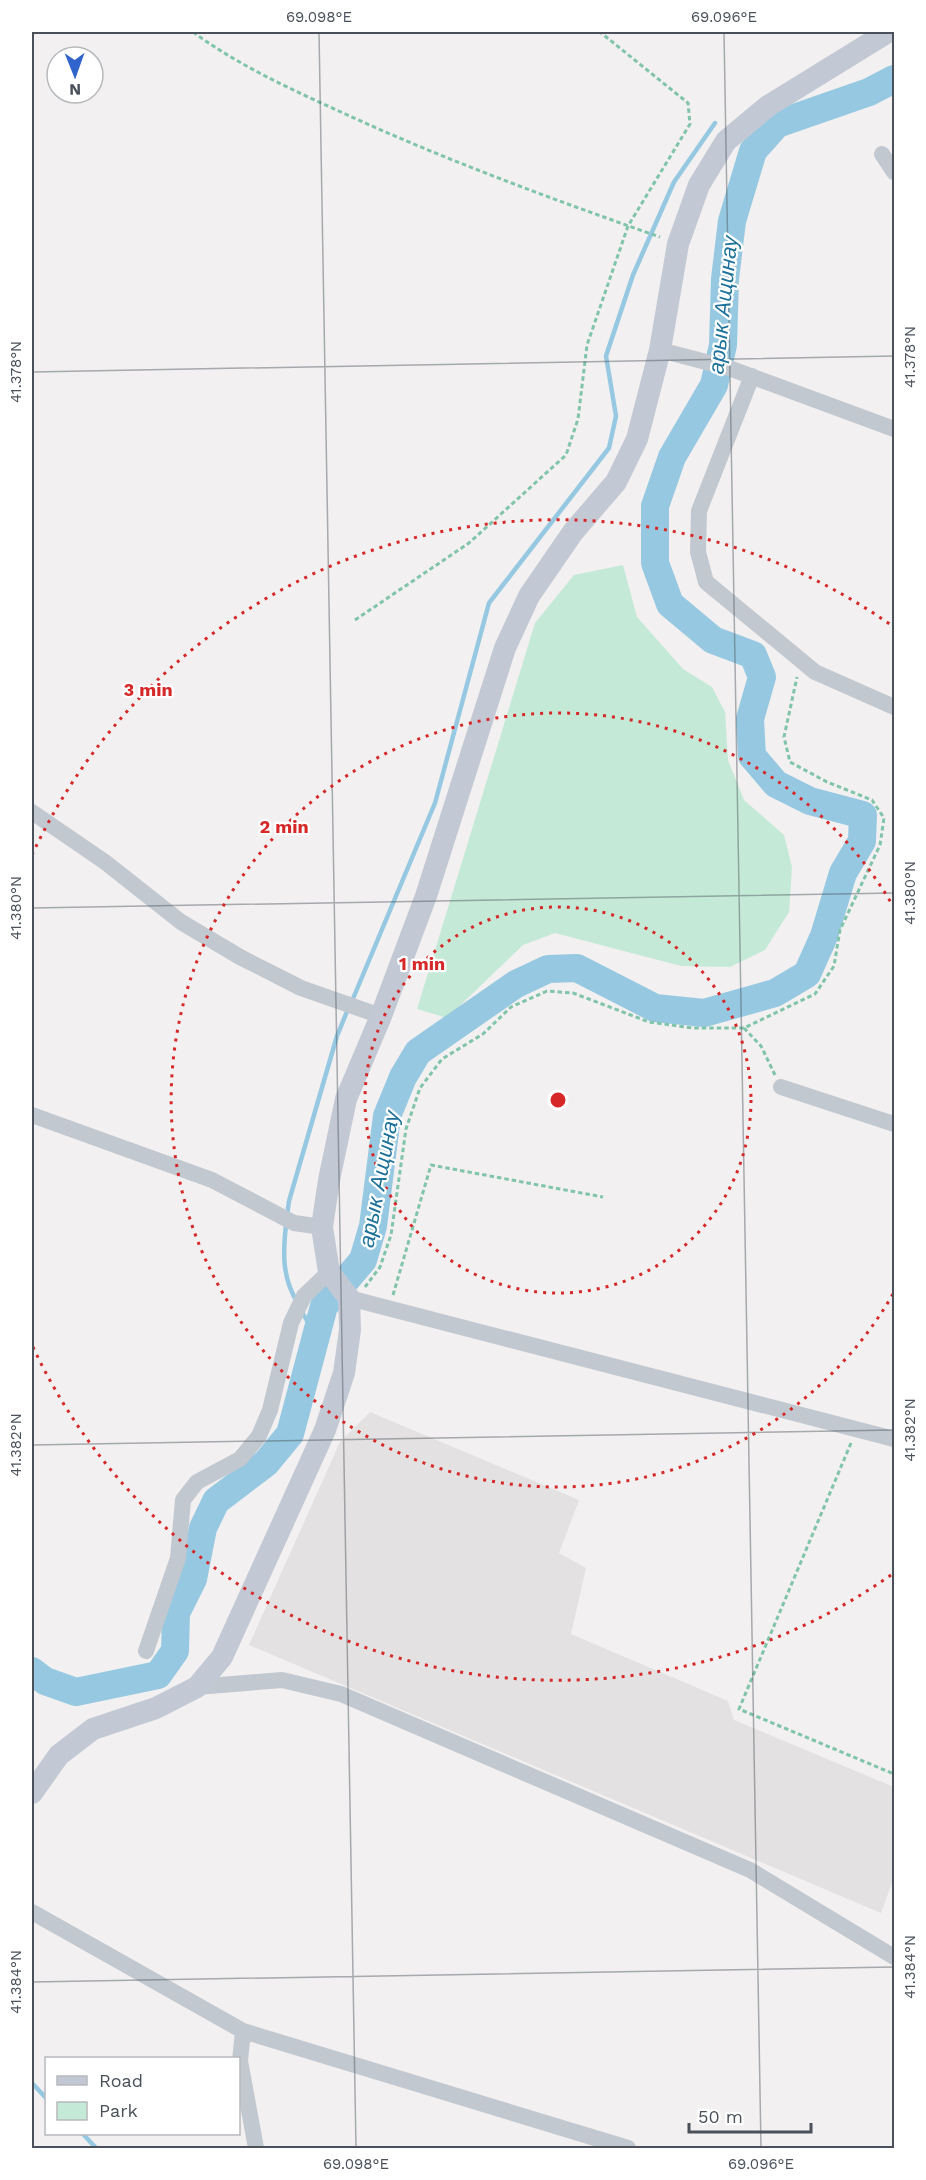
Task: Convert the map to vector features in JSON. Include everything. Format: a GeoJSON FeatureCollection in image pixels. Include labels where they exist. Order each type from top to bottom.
{"type":"FeatureCollection","features":[{"type":"Feature","properties":{"kind":"main road"},"geometry":{"type":"LineString","coordinates":[[32,1793],[59,1755],[93,1729],[156,1708],[197,1687],[222,1657],[325,1430],[344,1373],[350,1330],[349,1298],[329,1272],[322,1227],[328,1180],[346,1099],[381,1016],[426,896],[505,648],[529,596],[573,532],[616,482],[637,439],[660,350],[678,244],[699,185],[726,141],[768,106],[888,32]]}},
{"type":"Feature","properties":{"kind":"street"},"geometry":{"type":"LineString","coordinates":[[882,154],[894,172]]}},
{"type":"Feature","properties":{"kind":"street"},"geometry":{"type":"LineString","coordinates":[[660,350],[729,368],[894,429]]}},
{"type":"Feature","properties":{"kind":"street"},"geometry":{"type":"LineString","coordinates":[[752,376],[699,511],[698,552],[706,582],[815,672],[894,707]]}},
{"type":"Feature","properties":{"kind":"street"},"geometry":{"type":"LineString","coordinates":[[32,812],[105,862],[181,922],[240,957],[301,988],[381,1016]]}},
{"type":"Feature","properties":{"kind":"street"},"geometry":{"type":"LineString","coordinates":[[781,1087],[894,1124]]}},
{"type":"Feature","properties":{"kind":"street"},"geometry":{"type":"LineString","coordinates":[[32,1115],[212,1180],[294,1223],[322,1227]]}},
{"type":"Feature","properties":{"kind":"street"},"geometry":{"type":"LineString","coordinates":[[146,1651],[178,1558],[183,1500],[197,1482],[240,1459],[259,1436],[270,1410],[291,1323],[304,1296],[329,1272]]}},
{"type":"Feature","properties":{"kind":"street"},"geometry":{"type":"LineString","coordinates":[[349,1298],[894,1438]]}},
{"type":"Feature","properties":{"kind":"street"},"geometry":{"type":"LineString","coordinates":[[197,1687],[282,1680],[341,1695],[750,1870],[894,1957]]}},
{"type":"Feature","properties":{"kind":"street"},"geometry":{"type":"LineString","coordinates":[[32,1912],[243,2031],[628,2148]]}},
{"type":"Feature","properties":{"kind":"street"},"geometry":{"type":"LineString","coordinates":[[243,2031],[240,2061],[256,2148]]}},
{"type":"Feature","properties":{"kind":"path"},"geometry":{"type":"LineString","coordinates":[[193,32],[219,51],[287,86],[409,143],[678,244]]}},
{"type":"Feature","properties":{"kind":"path"},"geometry":{"type":"LineString","coordinates":[[355,620],[469,543],[566,455],[578,419],[586,345],[628,226],[690,124],[688,103],[600,32]]}},
{"type":"Feature","properties":{"kind":"path"},"geometry":{"type":"LineString","coordinates":[[349,1298],[369,1284],[391,1235],[406,1129],[420,1088],[442,1059],[483,1034],[511,1007],[547,991],[573,993],[649,1022],[693,1028],[744,1028],[815,994],[834,966],[840,930],[880,844],[884,818],[872,800],[826,782],[790,762],[784,737],[801,660]]}},
{"type":"Feature","properties":{"kind":"path"},"geometry":{"type":"LineString","coordinates":[[744,1028],[761,1046],[781,1087]]}},
{"type":"Feature","properties":{"kind":"path"},"geometry":{"type":"LineString","coordinates":[[389,1308],[431,1165],[603,1197]]}},
{"type":"Feature","properties":{"kind":"path"},"geometry":{"type":"LineString","coordinates":[[857,1428],[739,1709],[894,1774]]}},
{"type":"Feature","properties":{"kind":"shaded area"},"geometry":{"type":"Polygon","coordinates":[[[370,1412],[579,1500],[559,1553],[586,1568],[571,1634],[728,1701],[734,1720],[894,1787],[894,1877],[881,1913],[249,1645],[340,1442],[370,1412]]]}},
{"type":"Feature","properties":{"kind":"green space"},"geometry":{"type":"Polygon","coordinates":[[[623,565],[637,617],[683,669],[712,687],[725,712],[728,760],[744,800],[784,835],[792,867],[789,912],[765,950],[730,967],[681,966],[555,933],[523,945],[447,1018],[417,1009],[535,623],[574,575],[623,565]]]}},
{"type":"Feature","properties":{"kind":"waterway","name":"арык Ащинау"},"geometry":{"type":"LineString","coordinates":[[32,1671],[45,1681],[76,1692],[158,1675],[175,1651],[176,1613],[193,1579],[203,1528],[216,1501],[266,1463],[290,1434],[324,1306],[363,1260],[373,1226],[387,1116],[403,1077],[418,1052],[516,984],[548,969],[577,968],[655,1008],[704,1013],[775,993],[807,974],[824,936],[843,873],[862,841],[863,815],[810,801],[776,784],[752,756],[750,719],[762,677],[753,655],[713,640],[670,604],[655,563],[655,506],[672,457],[714,385],[723,345],[725,279],[732,221],[753,151],[777,124],[869,92],[894,79]]}},
{"type":"Feature","properties":{"kind":"waterway"},"geometry":{"type":"LineString","coordinates":[[352,1001],[435,803],[489,603],[609,448],[616,416],[606,356],[633,275],[674,182],[715,123]]}},
{"type":"Feature","properties":{"kind":"waterway"},"geometry":{"type":"LineString","coordinates":[[287,1216],[289,1201],[337,1036],[348,1009]]}},
{"type":"Feature","properties":{"kind":"waterway"},"geometry":{"type":"LineString","coordinates":[[286,1225],[284,1245],[286,1273],[296,1300]]}},
{"type":"Feature","properties":{"kind":"waterway"},"geometry":{"type":"LineString","coordinates":[[301,1310],[316,1337]]}},
{"type":"Feature","properties":{"kind":"waterway"},"geometry":{"type":"LineString","coordinates":[[32,2083],[45,2097]]}},
{"type":"Feature","properties":{"kind":"waterway"},"geometry":{"type":"LineString","coordinates":[[84,2135],[96,2148]]}}]}
